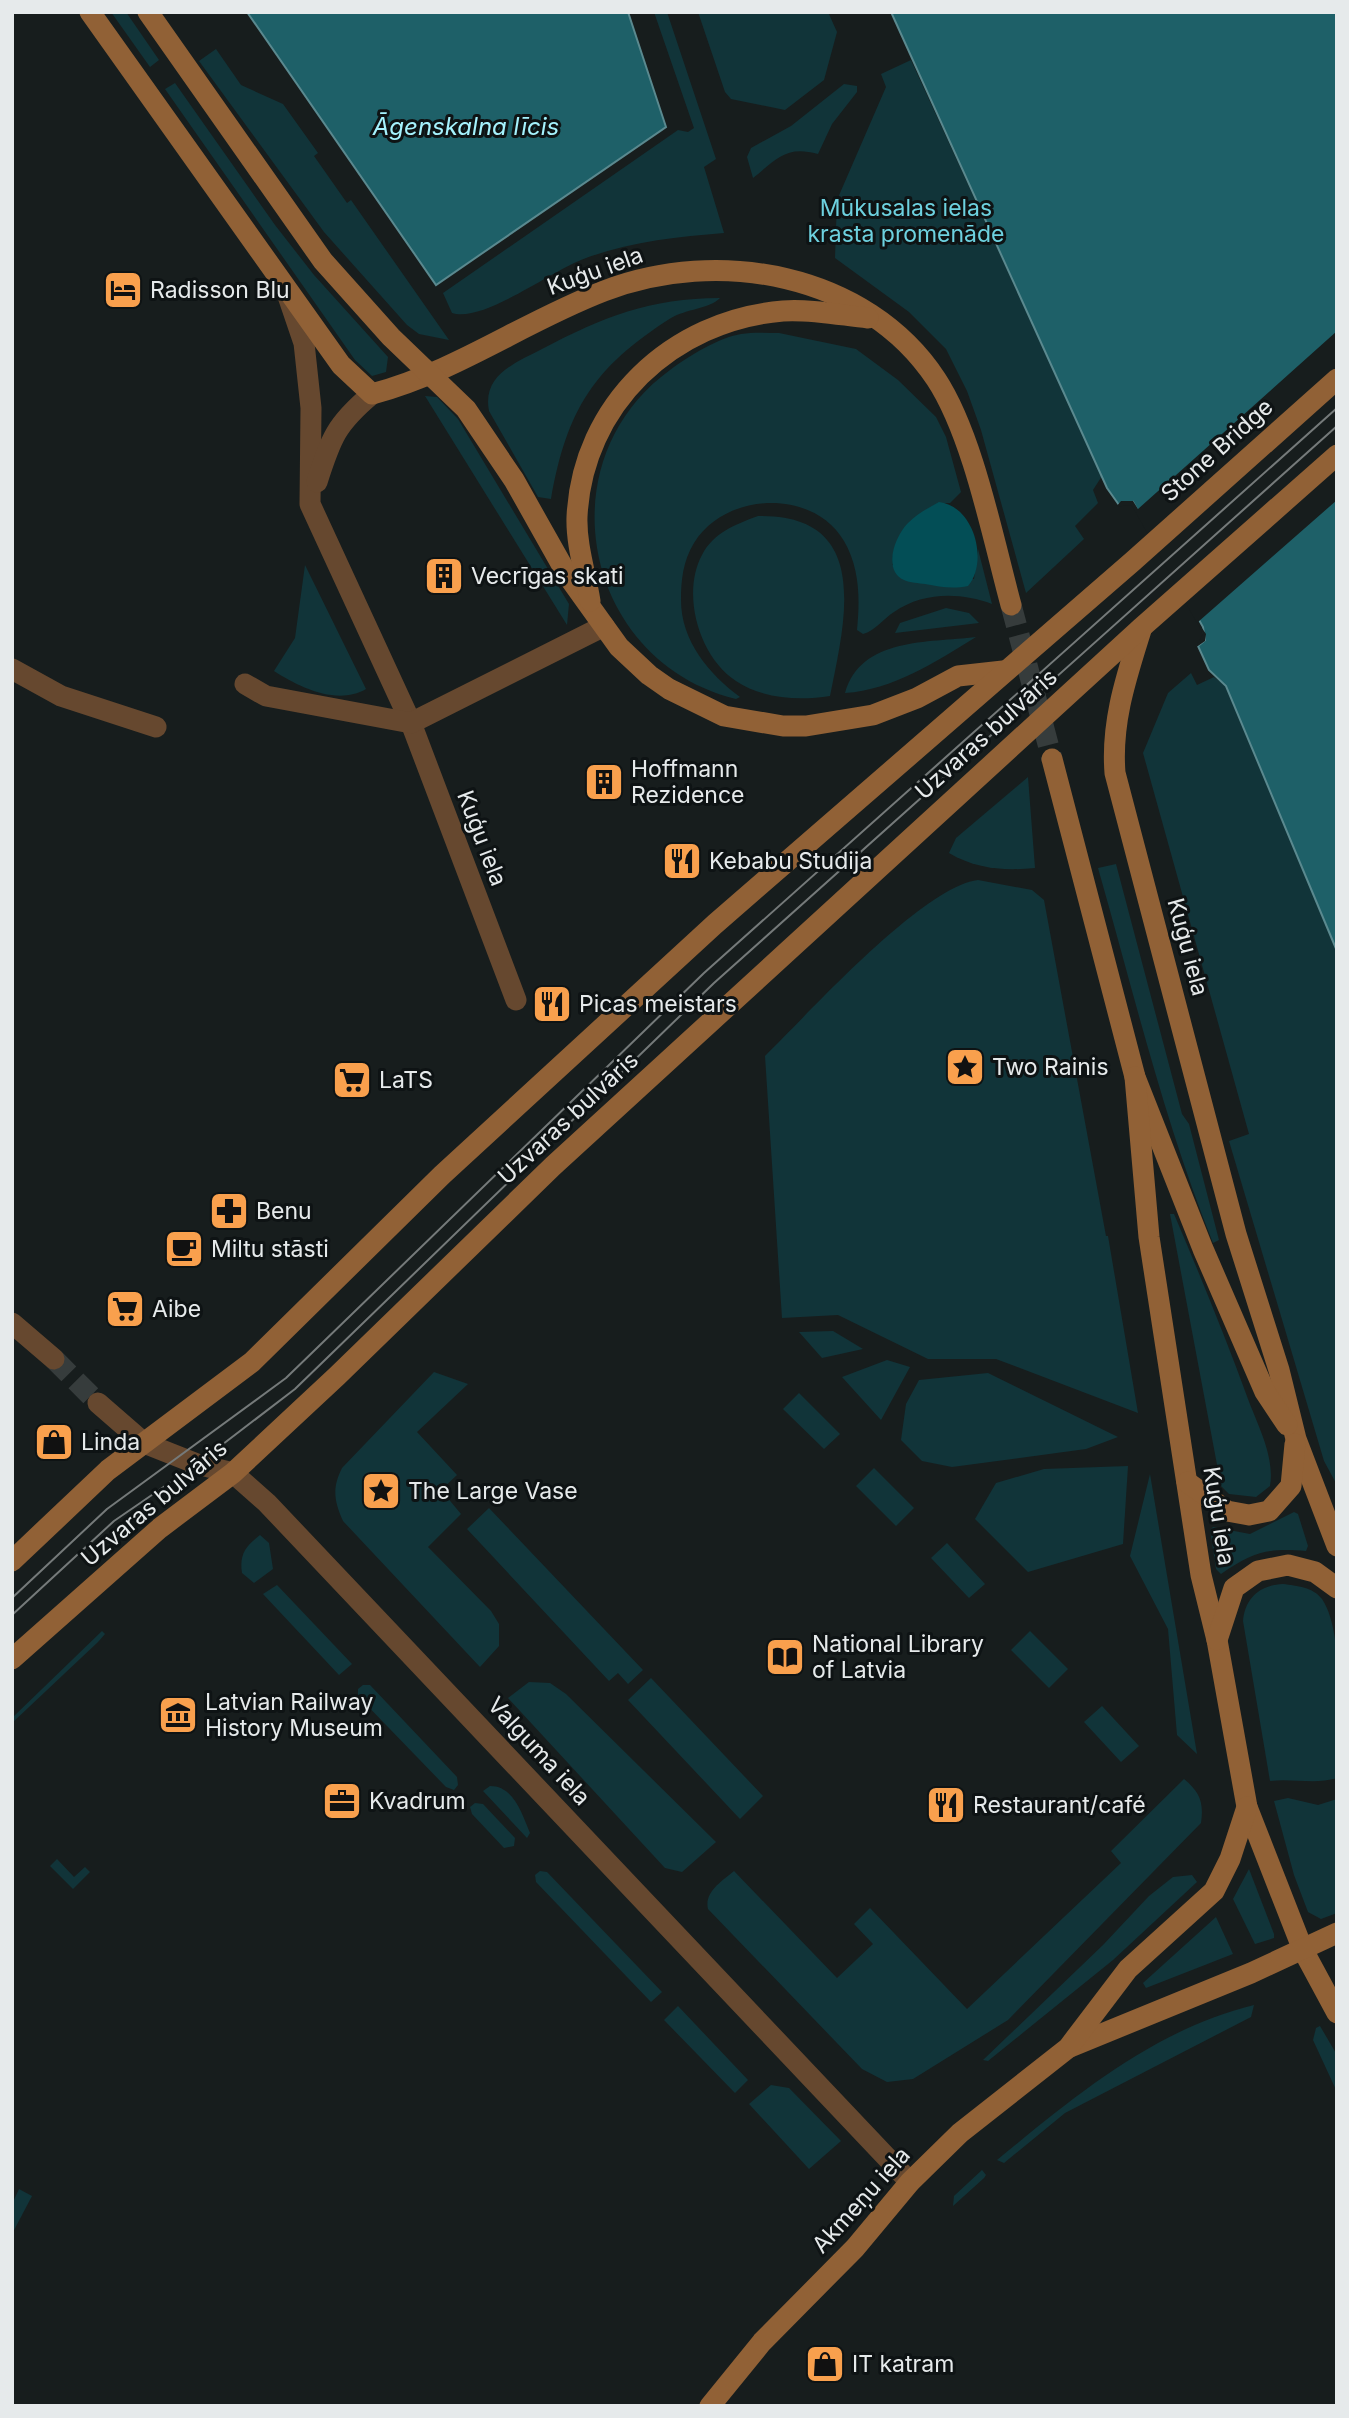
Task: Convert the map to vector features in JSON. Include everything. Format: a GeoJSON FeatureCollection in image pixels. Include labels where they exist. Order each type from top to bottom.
{"type":"FeatureCollection","features":[{"type":"Feature","properties":{"kind":"main road","name":"Kuģu iela"},"geometry":{"type":"LineString","coordinates":[[90,12],[341,365],[372,394],[431,376],[604,290],[683,271],[738,270],[780,277],[822,290],[877,319],[903,338],[936,379],[948,399],[977,482],[1011,605]]}},
{"type":"Feature","properties":{"kind":"main road"},"geometry":{"type":"LineString","coordinates":[[148,12],[323,261],[391,337],[466,409],[514,480],[568,576],[591,603],[619,647],[669,689],[724,716],[783,726],[828,724],[873,715],[917,698],[958,676],[1003,670]]}},
{"type":"Feature","properties":{"kind":"main road"},"geometry":{"type":"LineString","coordinates":[[591,603],[577,519],[583,479],[604,421],[631,382],[656,359],[688,339],[755,316],[783,311],[877,319]]}},
{"type":"Feature","properties":{"kind":"main road","name":"Stone Bridge"},"geometry":{"type":"LineString","coordinates":[[1132,562],[1337,379]]}},
{"type":"Feature","properties":{"kind":"main road","name":"Uzvaras bulvāris"},"geometry":{"type":"LineString","coordinates":[[12,1659],[160,1528],[233,1473],[563,1157],[1141,628],[1337,455]]}},
{"type":"Feature","properties":{"kind":"main road","name":"Uzvaras bulvāris"},"geometry":{"type":"LineString","coordinates":[[12,1561],[108,1470],[251,1362],[442,1175],[695,942],[1003,670],[1132,562]]}},
{"type":"Feature","properties":{"kind":"main road","name":"Kuģu iela"},"geometry":{"type":"LineString","coordinates":[[1141,628],[1120,697],[1113,747],[1115,773],[1236,1234],[1279,1370],[1296,1439],[1337,1546]]}},
{"type":"Feature","properties":{"kind":"main road","name":"Kuģu iela"},"geometry":{"type":"LineString","coordinates":[[1052,759],[1135,1077],[1203,1249],[1265,1392],[1296,1439]]}},
{"type":"Feature","properties":{"kind":"main road","name":"Kuģu iela"},"geometry":{"type":"LineString","coordinates":[[1135,1077],[1149,1237],[1201,1575],[1217,1640],[1247,1807],[1303,1950],[1337,2013]]}},
{"type":"Feature","properties":{"kind":"main road"},"geometry":{"type":"LineString","coordinates":[[1187,1482],[1227,1511],[1249,1515],[1269,1511],[1291,1486],[1296,1439]]}},
{"type":"Feature","properties":{"kind":"main road"},"geometry":{"type":"LineString","coordinates":[[1217,1640],[1234,1588],[1258,1571],[1288,1566],[1315,1572],[1337,1588]]}},
{"type":"Feature","properties":{"kind":"main road","name":"Akmeņu iela"},"geometry":{"type":"LineString","coordinates":[[710,2406],[762,2342],[855,2248],[910,2182],[960,2133],[1068,2048],[1128,1969],[1214,1891],[1230,1859],[1247,1807]]}},
{"type":"Feature","properties":{"kind":"main road","name":"Akmeņu iela"},"geometry":{"type":"LineString","coordinates":[[1068,2048],[1303,1950],[1337,1933]]}},
{"type":"Feature","properties":{"kind":"street","name":"Kuģu iela"},"geometry":{"type":"LineString","coordinates":[[285,288],[304,343],[311,408],[310,504],[411,723],[516,1000]]}},
{"type":"Feature","properties":{"kind":"street","name":"Kuģu iela"},"geometry":{"type":"LineString","coordinates":[[310,504],[333,434],[347,415],[372,394]]}},
{"type":"Feature","properties":{"kind":"street"},"geometry":{"type":"LineString","coordinates":[[245,684],[266,696],[411,723],[604,626]]}},
{"type":"Feature","properties":{"kind":"street"},"geometry":{"type":"LineString","coordinates":[[12,669],[61,696],[156,727]]}},
{"type":"Feature","properties":{"kind":"street"},"geometry":{"type":"LineString","coordinates":[[12,1323],[54,1359]]}},
{"type":"Feature","properties":{"kind":"street","name":"Valguma iela"},"geometry":{"type":"LineString","coordinates":[[98,1403],[144,1443],[197,1464],[233,1473],[295,1530],[910,2182]]}},
{"type":"Feature","properties":{"kind":"green space"},"geometry":{"type":"Polygon","coordinates":[[[111,12],[126,12],[159,60],[150,67],[111,12]]]}},
{"type":"Feature","properties":{"kind":"green space"},"geometry":{"type":"Polygon","coordinates":[[[654,12],[667,12],[716,159],[704,167],[724,233],[651,241],[598,254],[568,266],[498,304],[465,314],[452,313],[443,293],[678,130],[688,132],[694,128],[654,12]]]}},
{"type":"Feature","properties":{"kind":"green space"},"geometry":{"type":"Polygon","coordinates":[[[698,12],[828,12],[837,32],[824,80],[785,110],[731,99],[725,92],[698,12]]]}},
{"type":"Feature","properties":{"kind":"green space"},"geometry":{"type":"Polygon","coordinates":[[[216,49],[241,85],[283,104],[318,153],[314,156],[347,203],[351,200],[449,340],[419,334],[407,325],[324,232],[199,61],[216,49]]]}},
{"type":"Feature","properties":{"kind":"green space","name":"Mūkusalas ielas krasta promenāde"},"geometry":{"type":"Polygon","coordinates":[[[911,60],[1102,476],[1093,490],[1098,503],[1075,526],[1084,539],[1026,593],[981,430],[967,391],[946,349],[909,312],[835,258],[837,200],[886,87],[881,74],[911,60]]]}},
{"type":"Feature","properties":{"kind":"green space"},"geometry":{"type":"Polygon","coordinates":[[[175,83],[275,225],[314,275],[388,357],[386,372],[372,376],[355,360],[165,89],[175,83]]]}},
{"type":"Feature","properties":{"kind":"green space"},"geometry":{"type":"Polygon","coordinates":[[[844,84],[857,86],[857,92],[832,124],[818,154],[798,151],[782,155],[753,178],[747,157],[751,148],[791,126],[844,84]]]}},
{"type":"Feature","properties":{"kind":"green space"},"geometry":{"type":"Polygon","coordinates":[[[720,298],[671,318],[644,336],[603,373],[576,415],[566,440],[551,499],[538,497],[489,411],[488,399],[496,379],[521,360],[607,319],[671,301],[720,298]]]}},
{"type":"Feature","properties":{"kind":"green space"},"geometry":{"type":"Polygon","coordinates":[[[750,333],[779,333],[856,349],[898,380],[936,417],[946,437],[961,492],[950,503],[939,503],[907,528],[896,544],[892,565],[974,579],[978,549],[992,604],[967,597],[929,598],[905,605],[863,634],[857,630],[858,596],[853,562],[844,541],[830,524],[812,512],[791,505],[769,503],[747,506],[726,514],[708,526],[690,550],[681,585],[682,615],[691,643],[708,667],[740,697],[736,699],[684,678],[644,645],[615,603],[598,555],[595,505],[605,455],[630,409],[670,370],[723,339],[750,333]]]}},
{"type":"Feature","properties":{"kind":"green space"},"geometry":{"type":"Polygon","coordinates":[[[425,396],[437,397],[458,419],[569,604],[567,625],[425,396]]]}},
{"type":"Feature","properties":{"kind":"green space"},"geometry":{"type":"Polygon","coordinates":[[[758,516],[795,520],[820,533],[835,552],[843,577],[844,606],[830,696],[782,697],[758,692],[736,681],[723,670],[703,641],[697,624],[693,588],[702,555],[719,535],[758,516]]]}},
{"type":"Feature","properties":{"kind":"green space"},"geometry":{"type":"Polygon","coordinates":[[[305,565],[366,689],[355,694],[343,696],[319,692],[274,671],[295,638],[305,565]]]}},
{"type":"Feature","properties":{"kind":"green space"},"geometry":{"type":"Polygon","coordinates":[[[946,608],[969,613],[979,623],[895,633],[900,623],[946,608]]]}},
{"type":"Feature","properties":{"kind":"green space"},"geometry":{"type":"Polygon","coordinates":[[[976,637],[897,681],[845,693],[853,675],[865,661],[881,652],[898,646],[976,637]]]}},
{"type":"Feature","properties":{"kind":"green space"},"geometry":{"type":"Polygon","coordinates":[[[1191,673],[1197,685],[1214,677],[1226,686],[1337,951],[1337,1485],[1324,1461],[1229,1141],[1249,1134],[1143,753],[1168,693],[1191,673]]]}},
{"type":"Feature","properties":{"kind":"green space"},"geometry":{"type":"Polygon","coordinates":[[[1028,777],[1035,868],[990,868],[969,863],[949,853],[956,838],[1028,777]]]}},
{"type":"Feature","properties":{"kind":"green space"},"geometry":{"type":"Polygon","coordinates":[[[1116,864],[1182,1114],[1189,1124],[1219,1240],[1213,1243],[1179,1151],[1098,868],[1116,864]]]}},
{"type":"Feature","properties":{"kind":"green space"},"geometry":{"type":"Polygon","coordinates":[[[978,880],[1032,890],[1044,900],[1108,1236],[1138,1413],[996,1359],[928,1359],[838,1315],[782,1318],[765,1056],[837,983],[898,927],[927,904],[955,888],[978,880]]]}},
{"type":"Feature","properties":{"kind":"green space"},"geometry":{"type":"Polygon","coordinates":[[[1170,1214],[1174,1214],[1265,1442],[1270,1464],[1270,1486],[1256,1497],[1229,1494],[1221,1486],[1170,1214]]]}},
{"type":"Feature","properties":{"kind":"green space"},"geometry":{"type":"Polygon","coordinates":[[[833,1331],[863,1349],[822,1358],[799,1332],[833,1331]]]}},
{"type":"Feature","properties":{"kind":"green space"},"geometry":{"type":"Polygon","coordinates":[[[887,1360],[910,1367],[881,1420],[842,1377],[887,1360]]]}},
{"type":"Feature","properties":{"kind":"green space"},"geometry":{"type":"Polygon","coordinates":[[[434,1372],[468,1384],[417,1432],[457,1475],[441,1490],[461,1514],[428,1547],[491,1611],[499,1624],[499,1646],[480,1667],[343,1521],[336,1501],[337,1482],[342,1468],[434,1372]]]}},
{"type":"Feature","properties":{"kind":"green space"},"geometry":{"type":"Polygon","coordinates":[[[988,1373],[1118,1437],[1086,1449],[952,1467],[922,1461],[901,1440],[906,1404],[919,1380],[988,1373]]]}},
{"type":"Feature","properties":{"kind":"green space"},"geometry":{"type":"Polygon","coordinates":[[[799,1393],[840,1434],[824,1449],[783,1409],[799,1393]]]}},
{"type":"Feature","properties":{"kind":"green space"},"geometry":{"type":"Polygon","coordinates":[[[1128,1466],[1123,1544],[1028,1572],[975,1519],[996,1483],[1044,1469],[1128,1466]]]}},
{"type":"Feature","properties":{"kind":"green space"},"geometry":{"type":"Polygon","coordinates":[[[874,1468],[914,1508],[896,1526],[856,1486],[874,1468]]]}},
{"type":"Feature","properties":{"kind":"green space"},"geometry":{"type":"Polygon","coordinates":[[[1150,1474],[1197,1754],[1177,1735],[1168,1629],[1130,1556],[1150,1474]]]}},
{"type":"Feature","properties":{"kind":"green space"},"geometry":{"type":"Polygon","coordinates":[[[489,1508],[643,1670],[628,1684],[618,1673],[609,1681],[467,1529],[489,1508]]]}},
{"type":"Feature","properties":{"kind":"green space"},"geometry":{"type":"Polygon","coordinates":[[[1294,1512],[1298,1514],[1308,1546],[1306,1551],[1280,1550],[1260,1553],[1221,1574],[1216,1569],[1210,1530],[1213,1527],[1250,1534],[1294,1512]]]}},
{"type":"Feature","properties":{"kind":"green space"},"geometry":{"type":"Polygon","coordinates":[[[260,1535],[269,1543],[273,1569],[254,1583],[242,1573],[242,1561],[247,1547],[260,1535]]]}},
{"type":"Feature","properties":{"kind":"green space"},"geometry":{"type":"Polygon","coordinates":[[[947,1543],[985,1584],[969,1598],[931,1558],[947,1543]]]}},
{"type":"Feature","properties":{"kind":"green space"},"geometry":{"type":"Polygon","coordinates":[[[1283,1584],[1314,1592],[1322,1599],[1330,1615],[1337,1660],[1337,1778],[1320,1781],[1270,1781],[1243,1621],[1250,1599],[1255,1594],[1267,1587],[1283,1584]]]}},
{"type":"Feature","properties":{"kind":"green space"},"geometry":{"type":"Polygon","coordinates":[[[277,1585],[352,1664],[339,1675],[263,1594],[277,1585]]]}},
{"type":"Feature","properties":{"kind":"green space"},"geometry":{"type":"Polygon","coordinates":[[[102,1631],[105,1634],[98,1642],[12,1723],[12,1718],[102,1631]]]}},
{"type":"Feature","properties":{"kind":"green space"},"geometry":{"type":"Polygon","coordinates":[[[1030,1631],[1068,1669],[1049,1688],[1011,1650],[1030,1631]]]}},
{"type":"Feature","properties":{"kind":"green space"},"geometry":{"type":"Polygon","coordinates":[[[651,1678],[763,1796],[740,1819],[628,1700],[651,1678]]]}},
{"type":"Feature","properties":{"kind":"green space"},"geometry":{"type":"Polygon","coordinates":[[[529,1682],[550,1683],[566,1694],[716,1842],[682,1872],[665,1868],[508,1698],[529,1682]]]}},
{"type":"Feature","properties":{"kind":"green space"},"geometry":{"type":"Polygon","coordinates":[[[363,1685],[370,1685],[457,1777],[458,1785],[454,1790],[446,1787],[358,1696],[358,1689],[363,1685]]]}},
{"type":"Feature","properties":{"kind":"green space"},"geometry":{"type":"Polygon","coordinates":[[[1102,1706],[1139,1746],[1121,1762],[1084,1722],[1102,1706]]]}},
{"type":"Feature","properties":{"kind":"green space"},"geometry":{"type":"Polygon","coordinates":[[[1184,1779],[1200,1798],[1201,1823],[1008,2020],[913,2079],[887,2082],[862,2069],[708,1909],[711,1892],[734,1871],[837,1978],[873,1944],[854,1924],[870,1908],[967,2009],[1121,1863],[1111,1851],[1184,1779]]]}},
{"type":"Feature","properties":{"kind":"green space"},"geometry":{"type":"Polygon","coordinates":[[[490,1786],[505,1791],[516,1802],[530,1833],[527,1838],[483,1791],[490,1786]]]}},
{"type":"Feature","properties":{"kind":"green space"},"geometry":{"type":"Polygon","coordinates":[[[1288,1798],[1318,1805],[1337,1799],[1337,1913],[1321,1919],[1308,1912],[1294,1875],[1274,1801],[1288,1798]]]}},
{"type":"Feature","properties":{"kind":"green space"},"geometry":{"type":"Polygon","coordinates":[[[475,1803],[483,1804],[515,1838],[514,1846],[504,1848],[472,1814],[470,1807],[475,1803]]]}},
{"type":"Feature","properties":{"kind":"green space"},"geometry":{"type":"Polygon","coordinates":[[[57,1859],[74,1877],[85,1867],[90,1872],[73,1889],[50,1866],[57,1859]]]}},
{"type":"Feature","properties":{"kind":"green space"},"geometry":{"type":"Polygon","coordinates":[[[1249,1869],[1274,1934],[1274,1938],[1255,1944],[1233,1899],[1249,1869]]]}},
{"type":"Feature","properties":{"kind":"green space"},"geometry":{"type":"Polygon","coordinates":[[[540,1871],[547,1872],[662,1992],[651,2002],[536,1882],[535,1875],[540,1871]]]}},
{"type":"Feature","properties":{"kind":"green space"},"geometry":{"type":"Polygon","coordinates":[[[1192,1875],[1197,1882],[1113,1960],[988,2061],[983,2060],[1103,1945],[1149,1896],[1173,1877],[1192,1875]]]}},
{"type":"Feature","properties":{"kind":"green space"},"geometry":{"type":"Polygon","coordinates":[[[1216,1917],[1233,1954],[1146,1988],[1143,1983],[1216,1917]]]}},
{"type":"Feature","properties":{"kind":"green space"},"geometry":{"type":"Polygon","coordinates":[[[1254,2005],[1251,2017],[1065,2113],[1004,2163],[997,2160],[1086,2089],[1149,2048],[1217,2016],[1254,2005]]]}},
{"type":"Feature","properties":{"kind":"green space"},"geometry":{"type":"Polygon","coordinates":[[[678,2006],[748,2080],[735,2093],[664,2020],[678,2006]]]}},
{"type":"Feature","properties":{"kind":"green space"},"geometry":{"type":"Polygon","coordinates":[[[1320,2026],[1337,2055],[1337,2092],[1313,2040],[1316,2028],[1320,2026]]]}},
{"type":"Feature","properties":{"kind":"green space"},"geometry":{"type":"Polygon","coordinates":[[[771,2085],[789,2088],[841,2141],[809,2169],[749,2104],[771,2085]]]}},
{"type":"Feature","properties":{"kind":"green space"},"geometry":{"type":"Polygon","coordinates":[[[982,2170],[986,2175],[984,2178],[953,2206],[954,2196],[982,2170]]]}},
{"type":"Feature","properties":{"kind":"green space"},"geometry":{"type":"Polygon","coordinates":[[[19,2189],[32,2196],[12,2234],[12,2204],[19,2189]]]}},
{"type":"Feature","properties":{"kind":"shaded area"},"geometry":{"type":"Polygon","coordinates":[[[939,502],[961,513],[974,536],[977,563],[968,586],[946,587],[909,582],[897,575],[894,569],[892,561],[895,544],[903,529],[915,517],[939,502]]]}},
{"type":"Feature","properties":{"kind":"water","name":"Āgenskalna līcis"},"geometry":{"type":"Polygon","coordinates":[[[247,12],[628,12],[666,127],[436,285],[247,12]]]}},
{"type":"Feature","properties":{"kind":"water"},"geometry":{"type":"Polygon","coordinates":[[[891,12],[1337,12],[1337,951],[1226,686],[1209,670],[1198,646],[1205,640],[1203,627],[1133,502],[1119,505],[1107,488],[891,12]]]}},
{"type":"Feature","properties":{"kind":"pier"},"geometry":{"type":"Polygon","coordinates":[[[1337,331],[1337,500],[1198,622],[1206,634],[1205,641],[1195,648],[1203,634],[1135,511],[1131,505],[1116,507],[1121,501],[1133,501],[1138,509],[1337,331]]]}},
{"type":"Feature","properties":{"kind":"tunnel"},"geometry":{"type":"LineString","coordinates":[[1011,605],[1052,759]]}},
{"type":"Feature","properties":{"kind":"tunnel"},"geometry":{"type":"LineString","coordinates":[[54,1359],[98,1403]]}},
{"type":"Feature","properties":{"kind":"tram line"},"geometry":{"type":"LineString","coordinates":[[12,1598],[107,1509],[286,1378],[704,973],[1337,408]]}},
{"type":"Feature","properties":{"kind":"tram line"},"geometry":{"type":"LineString","coordinates":[[12,1615],[114,1521],[197,1464],[295,1389],[714,983],[1337,426]]}},
{"type":"Feature","properties":{"kind":"place","name":"Radisson Blu"},"geometry":{"type":"Point","coordinates":[123,290]}},
{"type":"Feature","properties":{"kind":"place","name":"Vecrīgas skati"},"geometry":{"type":"Point","coordinates":[444,576]}},
{"type":"Feature","properties":{"kind":"place","name":"Hoffmann Rezidence"},"geometry":{"type":"Point","coordinates":[604,782]}},
{"type":"Feature","properties":{"kind":"place","name":"Kebabu Studija"},"geometry":{"type":"Point","coordinates":[682,861]}},
{"type":"Feature","properties":{"kind":"place","name":"Picas meistars"},"geometry":{"type":"Point","coordinates":[552,1004]}},
{"type":"Feature","properties":{"kind":"place","name":"Two Rainis"},"geometry":{"type":"Point","coordinates":[965,1067]}},
{"type":"Feature","properties":{"kind":"place","name":"LaTS"},"geometry":{"type":"Point","coordinates":[352,1080]}},
{"type":"Feature","properties":{"kind":"place","name":"Benu"},"geometry":{"type":"Point","coordinates":[229,1211]}},
{"type":"Feature","properties":{"kind":"place","name":"Miltu stāsti"},"geometry":{"type":"Point","coordinates":[184,1249]}},
{"type":"Feature","properties":{"kind":"place","name":"Aibe"},"geometry":{"type":"Point","coordinates":[125,1309]}},
{"type":"Feature","properties":{"kind":"place","name":"Linda"},"geometry":{"type":"Point","coordinates":[54,1442]}},
{"type":"Feature","properties":{"kind":"place","name":"The Large Vase"},"geometry":{"type":"Point","coordinates":[381,1491]}},
{"type":"Feature","properties":{"kind":"place","name":"National Library of Latvia"},"geometry":{"type":"Point","coordinates":[785,1657]}},
{"type":"Feature","properties":{"kind":"place","name":"Latvian Railway History Museum"},"geometry":{"type":"Point","coordinates":[178,1715]}},
{"type":"Feature","properties":{"kind":"place","name":"Kvadrum"},"geometry":{"type":"Point","coordinates":[342,1801]}},
{"type":"Feature","properties":{"kind":"place","name":"Restaurant/café"},"geometry":{"type":"Point","coordinates":[946,1805]}},
{"type":"Feature","properties":{"kind":"place","name":"IT katram"},"geometry":{"type":"Point","coordinates":[825,2364]}}]}
